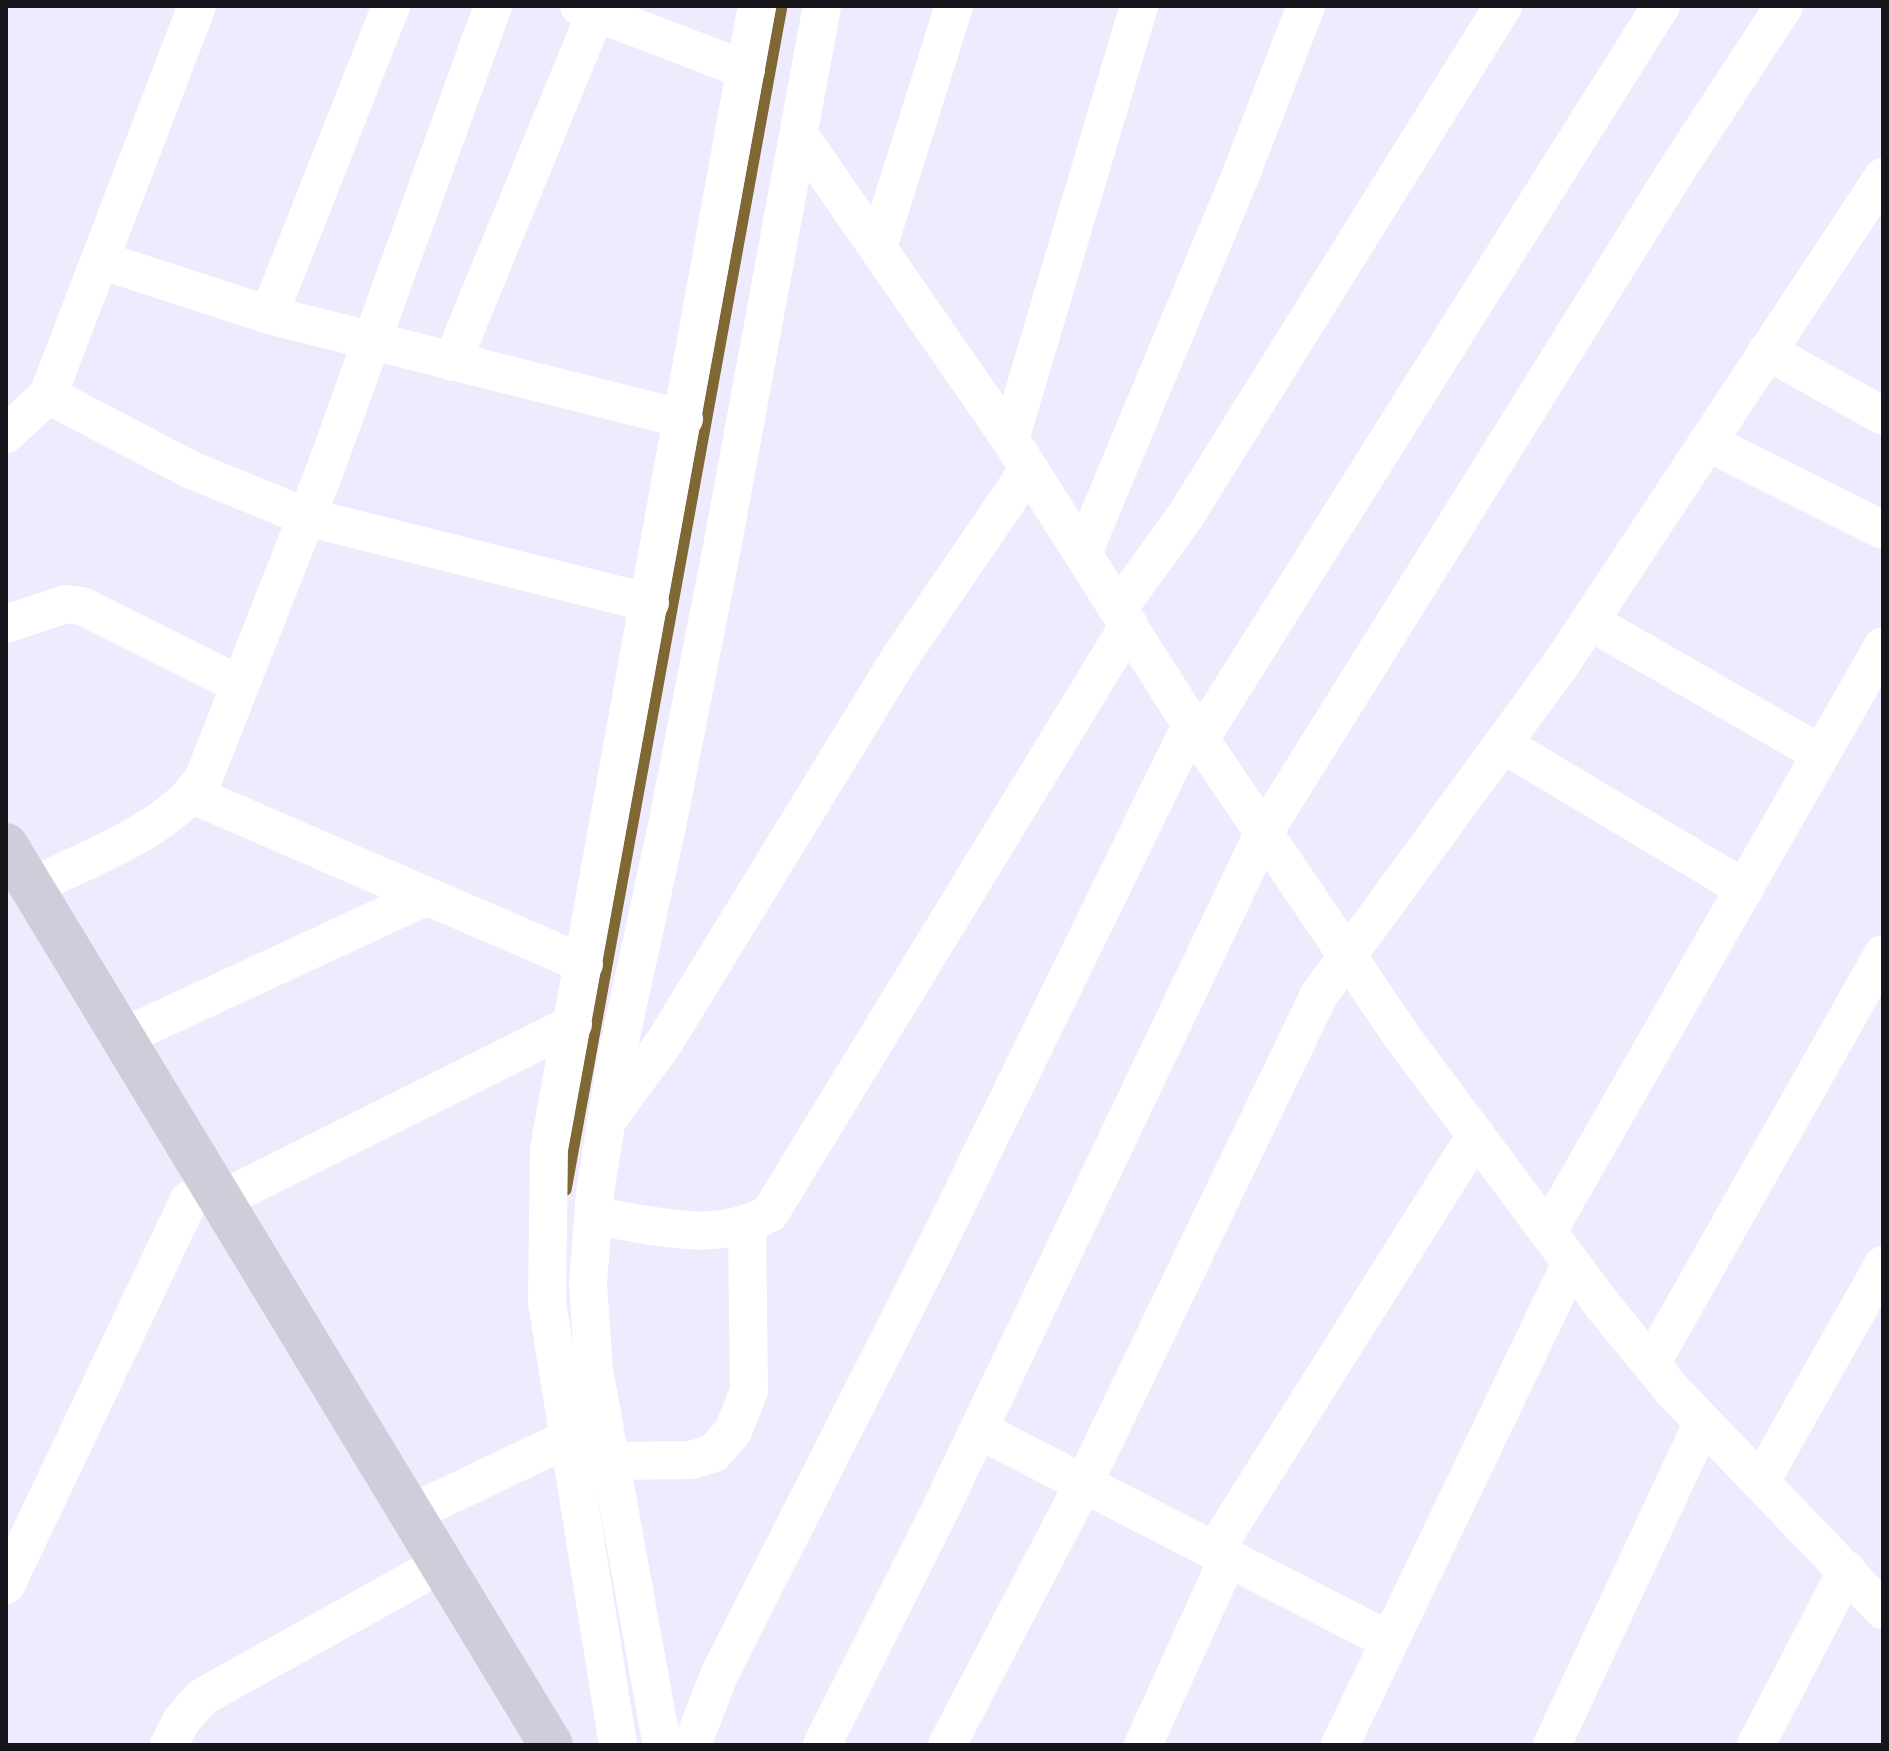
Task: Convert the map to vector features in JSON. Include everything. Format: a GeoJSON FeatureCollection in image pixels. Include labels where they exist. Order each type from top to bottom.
{"type":"FeatureCollection","features":[{"type":"Feature","properties":{"kind":"street"},"geometry":{"type":"LineString","coordinates":[[6,434],[48,395],[197,6]]}},
{"type":"Feature","properties":{"kind":"street"},"geometry":{"type":"LineString","coordinates":[[269,315],[391,6]]}},
{"type":"Feature","properties":{"kind":"street"},"geometry":{"type":"LineString","coordinates":[[18,890],[173,813],[193,795],[204,777],[307,517],[493,6]]}},
{"type":"Feature","properties":{"kind":"street"},"geometry":{"type":"LineString","coordinates":[[618,1745],[547,1302],[545,1222],[549,1149],[757,6]]}},
{"type":"Feature","properties":{"kind":"street"},"geometry":{"type":"LineString","coordinates":[[662,1745],[608,1461],[594,1370],[588,1283],[594,1216],[617,1055],[667,826],[720,557],[822,6]]}},
{"type":"Feature","properties":{"kind":"street"},"geometry":{"type":"LineString","coordinates":[[878,247],[954,6]]}},
{"type":"Feature","properties":{"kind":"street"},"geometry":{"type":"LineString","coordinates":[[607,1121],[665,1041],[901,656],[1019,454],[1139,6]]}},
{"type":"Feature","properties":{"kind":"street"},"geometry":{"type":"LineString","coordinates":[[1083,553],[1153,390],[1306,6]]}},
{"type":"Feature","properties":{"kind":"street"},"geometry":{"type":"LineString","coordinates":[[594,1216],[703,1233],[747,1226],[770,1213],[1124,617],[1503,6]]}},
{"type":"Feature","properties":{"kind":"street"},"geometry":{"type":"LineString","coordinates":[[692,1745],[719,1675],[1196,732],[1661,6]]}},
{"type":"Feature","properties":{"kind":"street"},"geometry":{"type":"LineString","coordinates":[[822,1745],[979,1430],[1263,834],[1678,168],[1784,6]]}},
{"type":"Feature","properties":{"kind":"street"},"geometry":{"type":"LineString","coordinates":[[452,362],[587,9],[746,70]]}},
{"type":"Feature","properties":{"kind":"street"},"geometry":{"type":"LineString","coordinates":[[800,136],[1019,454],[1196,732],[1347,959],[1476,1135],[1651,1364],[1761,1481],[1870,1585],[1756,1745]]}},
{"type":"Feature","properties":{"kind":"street"},"geometry":{"type":"LineString","coordinates":[[947,1745],[1084,1483],[1319,995],[1504,745],[1767,351],[1872,214],[1883,177]]}},
{"type":"Feature","properties":{"kind":"street"},"geometry":{"type":"LineString","coordinates":[[100,260],[269,315],[684,419]]}},
{"type":"Feature","properties":{"kind":"street"},"geometry":{"type":"LineString","coordinates":[[1767,351],[1883,416]]}},
{"type":"Feature","properties":{"kind":"street"},"geometry":{"type":"LineString","coordinates":[[48,395],[191,470],[307,517],[650,603]]}},
{"type":"Feature","properties":{"kind":"street"},"geometry":{"type":"LineString","coordinates":[[1707,442],[1883,530]]}},
{"type":"Feature","properties":{"kind":"street"},"geometry":{"type":"LineString","coordinates":[[6,624],[66,604],[82,606],[240,685]]}},
{"type":"Feature","properties":{"kind":"street"},"geometry":{"type":"LineString","coordinates":[[1589,621],[1821,754]]}},
{"type":"Feature","properties":{"kind":"street"},"geometry":{"type":"LineString","coordinates":[[1548,1231],[1883,646]]}},
{"type":"Feature","properties":{"kind":"street"},"geometry":{"type":"LineString","coordinates":[[1504,745],[1745,889]]}},
{"type":"Feature","properties":{"kind":"street"},"geometry":{"type":"LineString","coordinates":[[193,795],[584,964]]}},
{"type":"Feature","properties":{"kind":"street"},"geometry":{"type":"LineString","coordinates":[[6,845],[18,890],[205,1200],[418,1577],[521,1745]]}},
{"type":"Feature","properties":{"kind":"street"},"geometry":{"type":"LineString","coordinates":[[18,890],[121,1038],[205,1200],[412,1513],[551,1745]]}},
{"type":"Feature","properties":{"kind":"street"},"geometry":{"type":"LineString","coordinates":[[121,1038],[427,896]]}},
{"type":"Feature","properties":{"kind":"street"},"geometry":{"type":"LineString","coordinates":[[1651,1364],[1883,954]]}},
{"type":"Feature","properties":{"kind":"street"},"geometry":{"type":"LineString","coordinates":[[6,1585],[205,1200],[573,1024]]}},
{"type":"Feature","properties":{"kind":"street"},"geometry":{"type":"LineString","coordinates":[[1143,1745],[1221,1554],[1476,1135]]}},
{"type":"Feature","properties":{"kind":"street"},"geometry":{"type":"LineString","coordinates":[[608,1461],[691,1460],[714,1453],[733,1431],[749,1391],[747,1226]]}},
{"type":"Feature","properties":{"kind":"street"},"geometry":{"type":"LineString","coordinates":[[1340,1745],[1571,1263]]}},
{"type":"Feature","properties":{"kind":"street"},"geometry":{"type":"LineString","coordinates":[[1761,1481],[1883,1265]]}},
{"type":"Feature","properties":{"kind":"street"},"geometry":{"type":"LineString","coordinates":[[1552,1745],[1703,1422]]}},
{"type":"Feature","properties":{"kind":"street"},"geometry":{"type":"LineString","coordinates":[[979,1430],[1390,1641]]}},
{"type":"Feature","properties":{"kind":"street"},"geometry":{"type":"LineString","coordinates":[[412,1513],[567,1439]]}},
{"type":"Feature","properties":{"kind":"street"},"geometry":{"type":"LineString","coordinates":[[169,1745],[181,1721],[202,1697],[418,1577]]}},
{"type":"Feature","properties":{"kind":"waterway"},"geometry":{"type":"LineString","coordinates":[[566,1190],[782,6]]}}]}
